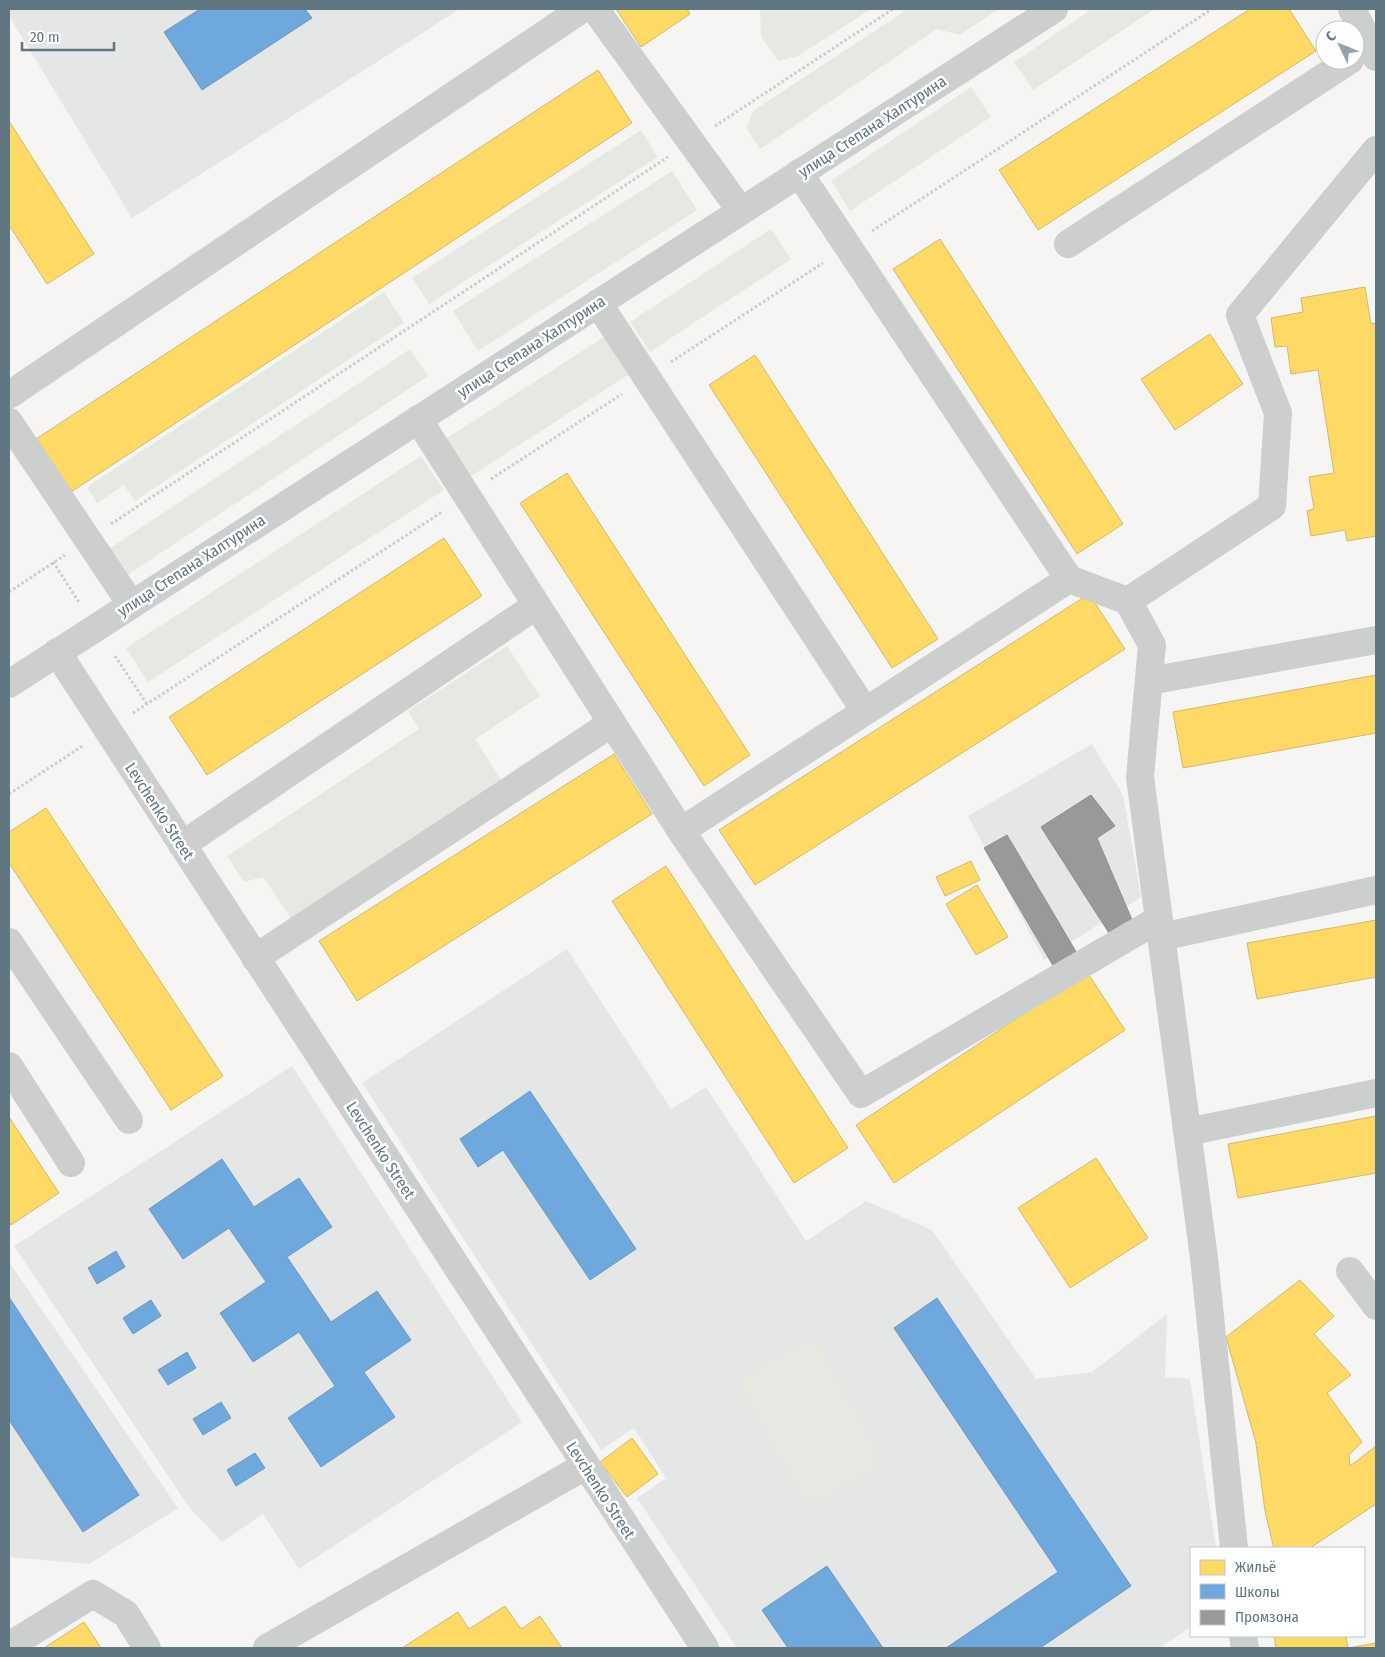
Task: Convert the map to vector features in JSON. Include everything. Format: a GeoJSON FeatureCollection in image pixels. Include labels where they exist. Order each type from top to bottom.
{"type":"FeatureCollection","features":[{"type":"Feature","properties":{"kind":"street"},"geometry":{"type":"LineString","coordinates":[[9,394],[582,9]]}},
{"type":"Feature","properties":{"kind":"street"},"geometry":{"type":"LineString","coordinates":[[595,9],[741,211]]}},
{"type":"Feature","properties":{"kind":"street","name":"улица Степана Халтурина"},"geometry":{"type":"LineString","coordinates":[[9,684],[1054,9]]}},
{"type":"Feature","properties":{"kind":"street"},"geometry":{"type":"LineString","coordinates":[[1068,244],[1366,53],[1352,9]]}},
{"type":"Feature","properties":{"kind":"street"},"geometry":{"type":"LineString","coordinates":[[1128,601],[1272,506],[1278,413],[1240,315],[1376,150]]}},
{"type":"Feature","properties":{"kind":"street"},"geometry":{"type":"LineString","coordinates":[[799,173],[1069,579],[1128,601],[1152,645],[1140,777],[1204,1258],[1234,1547]]}},
{"type":"Feature","properties":{"kind":"street"},"geometry":{"type":"LineString","coordinates":[[598,303],[865,711]]}},
{"type":"Feature","properties":{"kind":"street"},"geometry":{"type":"LineString","coordinates":[[418,419],[681,830],[861,1094],[1160,928],[1376,890]]}},
{"type":"Feature","properties":{"kind":"street"},"geometry":{"type":"LineString","coordinates":[[9,422],[131,604]]}},
{"type":"Feature","properties":{"kind":"street"},"geometry":{"type":"LineString","coordinates":[[681,830],[1069,579]]}},
{"type":"Feature","properties":{"kind":"street"},"geometry":{"type":"LineString","coordinates":[[182,845],[537,605]]}},
{"type":"Feature","properties":{"kind":"street"},"geometry":{"type":"LineString","coordinates":[[1149,681],[1376,640]]}},
{"type":"Feature","properties":{"kind":"street","name":"Levchenko Street"},"geometry":{"type":"LineString","coordinates":[[56,652],[585,1466],[706,1648]]}},
{"type":"Feature","properties":{"kind":"street"},"geometry":{"type":"LineString","coordinates":[[255,958],[612,723]]}},
{"type":"Feature","properties":{"kind":"street"},"geometry":{"type":"LineString","coordinates":[[9,942],[129,1120]]}},
{"type":"Feature","properties":{"kind":"street"},"geometry":{"type":"LineString","coordinates":[[9,1066],[71,1163]]}},
{"type":"Feature","properties":{"kind":"street"},"geometry":{"type":"LineString","coordinates":[[1187,1132],[1376,1093]]}},
{"type":"Feature","properties":{"kind":"street"},"geometry":{"type":"LineString","coordinates":[[1350,1271],[1376,1306]]}},
{"type":"Feature","properties":{"kind":"street"},"geometry":{"type":"LineString","coordinates":[[267,1648],[585,1466]]}},
{"type":"Feature","properties":{"kind":"street"},"geometry":{"type":"LineString","coordinates":[[9,1646],[93,1594],[126,1614],[147,1648]]}},
{"type":"Feature","properties":{"kind":"path"},"geometry":{"type":"LineString","coordinates":[[9,592],[893,9]]}},
{"type":"Feature","properties":{"kind":"path"},"geometry":{"type":"LineString","coordinates":[[9,794],[1212,9]]}},
{"type":"Feature","properties":{"kind":"path"},"geometry":{"type":"LineString","coordinates":[[54,562],[80,602]]}},
{"type":"Feature","properties":{"kind":"path"},"geometry":{"type":"LineString","coordinates":[[115,656],[147,704]]}},
{"type":"Feature","properties":{"kind":"shaded area"},"geometry":{"type":"Polygon","coordinates":[[[9,9],[460,9],[132,218],[9,16],[9,9]]]}},
{"type":"Feature","properties":{"kind":"shaded area"},"geometry":{"type":"Polygon","coordinates":[[[760,9],[871,9],[798,56],[778,61],[761,36],[760,9]]]}},
{"type":"Feature","properties":{"kind":"shaded area"},"geometry":{"type":"Polygon","coordinates":[[[908,9],[999,9],[960,35],[937,29],[760,149],[746,128],[753,111],[908,9]]]}},
{"type":"Feature","properties":{"kind":"shaded area"},"geometry":{"type":"Polygon","coordinates":[[[1092,9],[1154,9],[1033,90],[1014,62],[1092,9]]]}},
{"type":"Feature","properties":{"kind":"shaded area"},"geometry":{"type":"Polygon","coordinates":[[[971,87],[991,117],[850,211],[831,181],[971,87]]]}},
{"type":"Feature","properties":{"kind":"shaded area"},"geometry":{"type":"Polygon","coordinates":[[[641,130],[658,157],[429,304],[412,278],[641,130]]]}},
{"type":"Feature","properties":{"kind":"shaded area"},"geometry":{"type":"Polygon","coordinates":[[[672,171],[697,210],[478,351],[453,311],[672,171]]]}},
{"type":"Feature","properties":{"kind":"shaded area"},"geometry":{"type":"Polygon","coordinates":[[[771,229],[791,259],[650,352],[630,322],[771,229]]]}},
{"type":"Feature","properties":{"kind":"shaded area"},"geometry":{"type":"Polygon","coordinates":[[[384,292],[404,323],[135,501],[124,485],[97,503],[87,487],[384,292]]]}},
{"type":"Feature","properties":{"kind":"shaded area"},"geometry":{"type":"Polygon","coordinates":[[[604,337],[628,375],[468,478],[444,440],[604,337]]]}},
{"type":"Feature","properties":{"kind":"shaded area"},"geometry":{"type":"Polygon","coordinates":[[[410,349],[428,376],[123,578],[106,551],[410,349]]]}},
{"type":"Feature","properties":{"kind":"shaded area"},"geometry":{"type":"Polygon","coordinates":[[[421,456],[444,490],[148,682],[126,648],[421,456]]]}},
{"type":"Feature","properties":{"kind":"shaded area"},"geometry":{"type":"Polygon","coordinates":[[[507,646],[540,696],[475,739],[503,782],[292,920],[263,877],[244,882],[227,856],[419,729],[408,711],[507,646]]]}},
{"type":"Feature","properties":{"kind":"shaded area"},"geometry":{"type":"Polygon","coordinates":[[[1092,744],[1123,795],[1141,897],[1044,960],[968,816],[1092,744]]]}},
{"type":"Feature","properties":{"kind":"shaded area"},"geometry":{"type":"Polygon","coordinates":[[[567,949],[671,1109],[706,1087],[806,1241],[866,1201],[932,1230],[1036,1379],[1092,1372],[1167,1314],[1165,1377],[1190,1379],[1216,1547],[1190,1547],[1190,1628],[1159,1648],[737,1648],[637,1498],[666,1478],[634,1428],[601,1450],[362,1083],[567,949]]]}},
{"type":"Feature","properties":{"kind":"shaded area"},"geometry":{"type":"Polygon","coordinates":[[[292,1066],[522,1422],[299,1569],[263,1514],[222,1542],[189,1507],[14,1246],[292,1066]]]}},
{"type":"Feature","properties":{"kind":"shaded area"},"geometry":{"type":"Polygon","coordinates":[[[9,1262],[178,1508],[89,1564],[9,1557],[9,1262]]]}},
{"type":"Feature","properties":{"kind":"shaded area"},"geometry":{"type":"Polygon","coordinates":[[[802,1341],[821,1345],[880,1454],[874,1472],[818,1503],[798,1496],[742,1392],[745,1374],[802,1341]]]}},
{"type":"Feature","properties":{"kind":"building: Жильё"},"geometry":{"type":"Polygon","coordinates":[[[616,9],[687,9],[690,14],[641,47],[616,9]]]}},
{"type":"Feature","properties":{"kind":"building: Жильё"},"geometry":{"type":"Polygon","coordinates":[[[1250,9],[1289,9],[1315,49],[1315,52],[1038,230],[999,170],[1250,9]]]}},
{"type":"Feature","properties":{"kind":"building: Жильё"},"geometry":{"type":"Polygon","coordinates":[[[598,70],[632,123],[71,492],[36,439],[598,70]]]}},
{"type":"Feature","properties":{"kind":"building: Жильё"},"geometry":{"type":"Polygon","coordinates":[[[9,121],[94,254],[47,284],[9,225],[9,121]]]}},
{"type":"Feature","properties":{"kind":"building: Жильё"},"geometry":{"type":"Polygon","coordinates":[[[940,239],[1123,524],[1077,554],[893,269],[940,239]]]}},
{"type":"Feature","properties":{"kind":"building: Жильё"},"geometry":{"type":"Polygon","coordinates":[[[1365,287],[1371,324],[1376,323],[1376,536],[1347,541],[1345,530],[1311,536],[1307,511],[1314,509],[1309,477],[1334,473],[1318,370],[1291,374],[1287,346],[1275,347],[1271,318],[1303,312],[1301,298],[1365,287]]]}},
{"type":"Feature","properties":{"kind":"building: Жильё"},"geometry":{"type":"Polygon","coordinates":[[[1210,334],[1243,384],[1175,430],[1141,379],[1210,334]]]}},
{"type":"Feature","properties":{"kind":"building: Жильё"},"geometry":{"type":"Polygon","coordinates":[[[755,355],[938,639],[892,668],[709,385],[755,355]]]}},
{"type":"Feature","properties":{"kind":"building: Жильё"},"geometry":{"type":"Polygon","coordinates":[[[567,473],[750,755],[704,786],[520,503],[567,473]]]}},
{"type":"Feature","properties":{"kind":"building: Жильё"},"geometry":{"type":"Polygon","coordinates":[[[444,538],[482,596],[207,775],[169,717],[444,538]]]}},
{"type":"Feature","properties":{"kind":"building: Жильё"},"geometry":{"type":"Polygon","coordinates":[[[1089,594],[1125,649],[755,885],[719,830],[1089,594]]]}},
{"type":"Feature","properties":{"kind":"building: Жильё"},"geometry":{"type":"Polygon","coordinates":[[[1376,675],[1376,733],[1183,768],[1173,712],[1376,675]]]}},
{"type":"Feature","properties":{"kind":"building: Жильё"},"geometry":{"type":"Polygon","coordinates":[[[614,754],[652,814],[357,1001],[319,941],[614,754]]]}},
{"type":"Feature","properties":{"kind":"building: Жильё"},"geometry":{"type":"Polygon","coordinates":[[[46,808],[223,1076],[171,1110],[9,863],[9,832],[46,808]]]}},
{"type":"Feature","properties":{"kind":"building: Жильё"},"geometry":{"type":"Polygon","coordinates":[[[971,861],[980,880],[945,896],[936,877],[971,861]]]}},
{"type":"Feature","properties":{"kind":"building: Жильё"},"geometry":{"type":"Polygon","coordinates":[[[666,866],[848,1148],[794,1183],[612,901],[666,866]]]}},
{"type":"Feature","properties":{"kind":"building: Жильё"},"geometry":{"type":"Polygon","coordinates":[[[977,885],[1008,937],[976,955],[946,904],[977,885]]]}},
{"type":"Feature","properties":{"kind":"building: Жильё"},"geometry":{"type":"Polygon","coordinates":[[[1376,920],[1376,977],[1257,999],[1247,943],[1376,920]]]}},
{"type":"Feature","properties":{"kind":"building: Жильё"},"geometry":{"type":"Polygon","coordinates":[[[1087,972],[1125,1030],[894,1183],[856,1125],[1087,972]]]}},
{"type":"Feature","properties":{"kind":"building: Жильё"},"geometry":{"type":"Polygon","coordinates":[[[1376,1116],[1376,1173],[1238,1198],[1228,1144],[1376,1116]]]}},
{"type":"Feature","properties":{"kind":"building: Жильё"},"geometry":{"type":"Polygon","coordinates":[[[9,1117],[59,1193],[11,1225],[9,1222],[9,1117]]]}},
{"type":"Feature","properties":{"kind":"building: Жильё"},"geometry":{"type":"Polygon","coordinates":[[[1096,1158],[1148,1238],[1070,1288],[1018,1208],[1096,1158]]]}},
{"type":"Feature","properties":{"kind":"building: Жильё"},"geometry":{"type":"Polygon","coordinates":[[[1300,1280],[1334,1316],[1314,1334],[1351,1375],[1327,1393],[1362,1442],[1349,1455],[1350,1466],[1376,1446],[1376,1504],[1312,1547],[1274,1547],[1273,1545],[1265,1511],[1257,1442],[1226,1337],[1300,1280]]]}},
{"type":"Feature","properties":{"kind":"building: Жильё"},"geometry":{"type":"Polygon","coordinates":[[[632,1438],[658,1474],[627,1497],[600,1462],[632,1438]]]}},
{"type":"Feature","properties":{"kind":"building: Жильё"},"geometry":{"type":"Polygon","coordinates":[[[505,1606],[521,1629],[540,1616],[562,1648],[402,1648],[458,1612],[469,1629],[505,1606]]]}},
{"type":"Feature","properties":{"kind":"building: Жильё"},"geometry":{"type":"Polygon","coordinates":[[[84,1622],[101,1648],[44,1648],[84,1622]]]}},
{"type":"Feature","properties":{"kind":"building: Жильё"},"geometry":{"type":"Polygon","coordinates":[[[1274,1637],[1346,1637],[1348,1648],[1276,1648],[1274,1637]]]}},
{"type":"Feature","properties":{"kind":"building: Жильё"},"geometry":{"type":"Polygon","coordinates":[[[1376,1643],[1376,1648],[1348,1648],[1376,1643]]]}},
{"type":"Feature","properties":{"kind":"building: Школы"},"geometry":{"type":"Polygon","coordinates":[[[200,9],[305,9],[312,18],[202,90],[164,32],[200,9]]]}},
{"type":"Feature","properties":{"kind":"building: Школы"},"geometry":{"type":"Polygon","coordinates":[[[530,1091],[636,1249],[590,1280],[503,1150],[478,1167],[460,1139],[530,1091]]]}},
{"type":"Feature","properties":{"kind":"building: Школы"},"geometry":{"type":"Polygon","coordinates":[[[222,1159],[254,1207],[299,1178],[332,1227],[287,1257],[331,1322],[377,1291],[411,1340],[364,1372],[395,1417],[321,1467],[288,1418],[335,1386],[299,1332],[253,1362],[220,1313],[266,1282],[229,1228],[183,1259],[149,1209],[222,1159]]]}},
{"type":"Feature","properties":{"kind":"building: Школы"},"geometry":{"type":"Polygon","coordinates":[[[116,1251],[125,1267],[97,1284],[88,1268],[116,1251]]]}},
{"type":"Feature","properties":{"kind":"building: Школы"},"geometry":{"type":"Polygon","coordinates":[[[9,1297],[139,1495],[83,1532],[9,1420],[9,1297]]]}},
{"type":"Feature","properties":{"kind":"building: Школы"},"geometry":{"type":"Polygon","coordinates":[[[937,1298],[1131,1586],[1040,1648],[946,1648],[1058,1572],[894,1328],[937,1298]]]}},
{"type":"Feature","properties":{"kind":"building: Школы"},"geometry":{"type":"Polygon","coordinates":[[[151,1300],[161,1316],[133,1334],[123,1318],[151,1300]]]}},
{"type":"Feature","properties":{"kind":"building: Школы"},"geometry":{"type":"Polygon","coordinates":[[[187,1352],[196,1368],[168,1385],[158,1370],[187,1352]]]}},
{"type":"Feature","properties":{"kind":"building: Школы"},"geometry":{"type":"Polygon","coordinates":[[[221,1402],[231,1418],[203,1435],[193,1419],[221,1402]]]}},
{"type":"Feature","properties":{"kind":"building: Школы"},"geometry":{"type":"Polygon","coordinates":[[[255,1453],[265,1468],[236,1486],[227,1470],[255,1453]]]}},
{"type":"Feature","properties":{"kind":"building: Школы"},"geometry":{"type":"Polygon","coordinates":[[[827,1566],[883,1648],[788,1648],[762,1610],[827,1566]]]}},
{"type":"Feature","properties":{"kind":"building: Промзона"},"geometry":{"type":"Polygon","coordinates":[[[1091,795],[1115,826],[1097,838],[1133,922],[1109,933],[1041,827],[1091,795]]]}},
{"type":"Feature","properties":{"kind":"building: Промзона"},"geometry":{"type":"Polygon","coordinates":[[[1007,835],[1078,955],[1055,969],[984,848],[1007,835]]]}}]}
